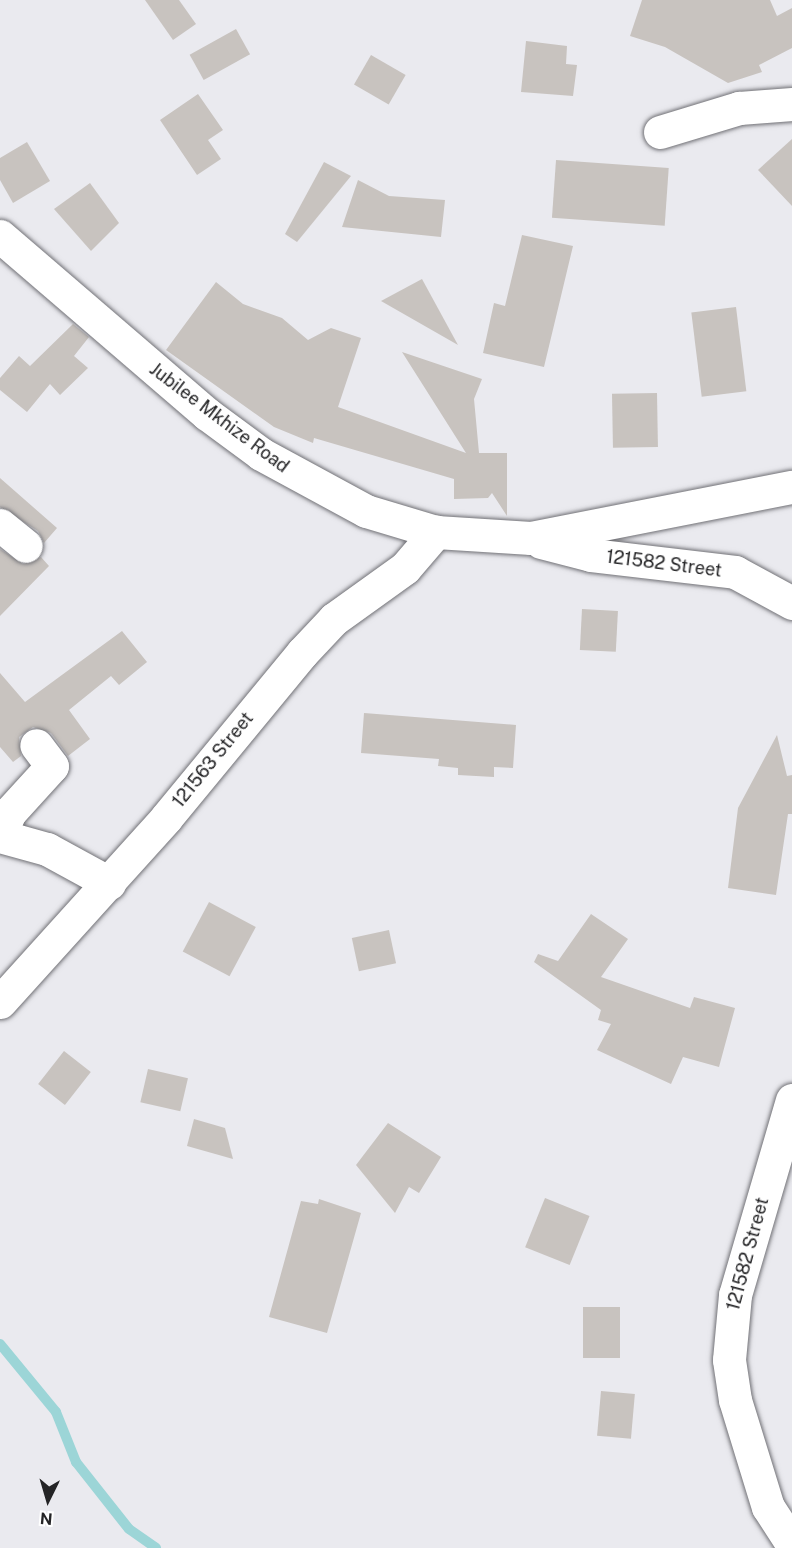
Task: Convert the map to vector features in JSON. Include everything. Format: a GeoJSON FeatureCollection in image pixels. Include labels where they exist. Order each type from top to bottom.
{"type":"FeatureCollection","features":[{"type":"Feature","properties":{"kind":"street"},"geometry":{"type":"LineString","coordinates":[[660,132],[762,104],[792,105]]}},
{"type":"Feature","properties":{"kind":"street","name":"Jubilee Mkhize Road"},"geometry":{"type":"LineString","coordinates":[[0,236],[105,331],[261,454],[366,511],[436,532],[531,538],[792,487]]}},
{"type":"Feature","properties":{"kind":"street"},"geometry":{"type":"LineString","coordinates":[[0,525],[26,546]]}},
{"type":"Feature","properties":{"kind":"street","name":"121563 Street"},"geometry":{"type":"LineString","coordinates":[[2,1001],[109,883],[318,636],[405,568],[436,532]]}},
{"type":"Feature","properties":{"kind":"street","name":"121582 Street"},"geometry":{"type":"LineString","coordinates":[[531,538],[591,555],[735,572],[792,603]]}},
{"type":"Feature","properties":{"kind":"street"},"geometry":{"type":"LineString","coordinates":[[36,745],[52,766],[10,812],[0,836],[47,849],[109,883]]}},
{"type":"Feature","properties":{"kind":"street","name":"121582 Street"},"geometry":{"type":"LineString","coordinates":[[792,1100],[735,1295],[729,1360],[735,1400],[768,1507],[792,1544]]}},
{"type":"Feature","properties":{"kind":"building"},"geometry":{"type":"Polygon","coordinates":[[[145,0],[179,0],[196,24],[173,40],[145,0]]]}},
{"type":"Feature","properties":{"kind":"building"},"geometry":{"type":"Polygon","coordinates":[[[642,0],[770,0],[777,16],[792,8],[792,48],[759,65],[762,72],[728,83],[665,47],[630,36],[642,0]]]}},
{"type":"Feature","properties":{"kind":"building"},"geometry":{"type":"Polygon","coordinates":[[[236,29],[250,54],[204,80],[190,55],[236,29]]]}},
{"type":"Feature","properties":{"kind":"building"},"geometry":{"type":"Polygon","coordinates":[[[526,41],[567,46],[566,64],[577,65],[573,96],[521,92],[526,41]]]}},
{"type":"Feature","properties":{"kind":"building"},"geometry":{"type":"Polygon","coordinates":[[[371,55],[406,75],[389,104],[354,84],[371,55]]]}},
{"type":"Feature","properties":{"kind":"building"},"geometry":{"type":"Polygon","coordinates":[[[198,94],[223,130],[208,140],[221,159],[197,175],[160,120],[198,94]]]}},
{"type":"Feature","properties":{"kind":"building"},"geometry":{"type":"Polygon","coordinates":[[[792,139],[792,206],[758,170],[792,139]]]}},
{"type":"Feature","properties":{"kind":"building"},"geometry":{"type":"Polygon","coordinates":[[[27,142],[50,181],[13,203],[0,180],[0,158],[27,142]]]}},
{"type":"Feature","properties":{"kind":"building"},"geometry":{"type":"Polygon","coordinates":[[[556,160],[669,168],[665,226],[552,218],[556,160]]]}},
{"type":"Feature","properties":{"kind":"building"},"geometry":{"type":"Polygon","coordinates":[[[324,162],[351,176],[297,242],[285,234],[324,162]]]}},
{"type":"Feature","properties":{"kind":"building"},"geometry":{"type":"Polygon","coordinates":[[[358,180],[389,196],[445,200],[441,237],[342,227],[358,180]]]}},
{"type":"Feature","properties":{"kind":"building"},"geometry":{"type":"Polygon","coordinates":[[[90,183],[119,223],[91,251],[54,209],[90,183]]]}},
{"type":"Feature","properties":{"kind":"building"},"geometry":{"type":"Polygon","coordinates":[[[522,235],[573,246],[544,367],[483,353],[494,303],[505,306],[522,235]]]}},
{"type":"Feature","properties":{"kind":"building"},"geometry":{"type":"Polygon","coordinates":[[[422,279],[458,345],[381,301],[422,279]]]}},
{"type":"Feature","properties":{"kind":"building"},"geometry":{"type":"Polygon","coordinates":[[[216,282],[243,304],[282,318],[308,340],[331,328],[361,338],[338,407],[466,453],[402,352],[482,379],[474,399],[479,453],[507,453],[507,516],[492,493],[488,498],[454,499],[454,479],[314,438],[313,443],[274,427],[166,350],[216,282]]]}},
{"type":"Feature","properties":{"kind":"building"},"geometry":{"type":"Polygon","coordinates":[[[736,307],[746,391],[702,397],[691,312],[736,307]]]}},
{"type":"Feature","properties":{"kind":"building"},"geometry":{"type":"Polygon","coordinates":[[[73,324],[89,337],[74,356],[88,368],[60,395],[50,384],[27,412],[0,390],[0,378],[19,356],[30,366],[73,324]]]}},
{"type":"Feature","properties":{"kind":"building"},"geometry":{"type":"Polygon","coordinates":[[[657,393],[658,447],[613,448],[612,394],[657,393]]]}},
{"type":"Feature","properties":{"kind":"building"},"geometry":{"type":"Polygon","coordinates":[[[0,478],[57,528],[44,543],[38,531],[0,507],[0,478]]]}},
{"type":"Feature","properties":{"kind":"building"},"geometry":{"type":"Polygon","coordinates":[[[0,549],[23,564],[41,557],[49,566],[0,616],[0,549]]]}},
{"type":"Feature","properties":{"kind":"building"},"geometry":{"type":"Polygon","coordinates":[[[582,609],[618,611],[616,652],[580,650],[582,609]]]}},
{"type":"Feature","properties":{"kind":"building"},"geometry":{"type":"Polygon","coordinates":[[[122,631],[147,662],[119,685],[111,676],[69,710],[90,739],[68,756],[51,733],[33,727],[19,737],[21,756],[13,762],[0,747],[0,673],[25,702],[122,631]]]}},
{"type":"Feature","properties":{"kind":"building"},"geometry":{"type":"Polygon","coordinates":[[[364,713],[516,725],[513,768],[494,767],[494,777],[458,775],[458,768],[438,766],[439,759],[361,753],[364,713]]]}},
{"type":"Feature","properties":{"kind":"building"},"geometry":{"type":"Polygon","coordinates":[[[777,735],[787,776],[792,775],[792,814],[788,814],[776,895],[728,888],[738,808],[777,735]]]}},
{"type":"Feature","properties":{"kind":"building"},"geometry":{"type":"Polygon","coordinates":[[[209,902],[256,927],[230,976],[183,951],[209,902]]]}},
{"type":"Feature","properties":{"kind":"building"},"geometry":{"type":"Polygon","coordinates":[[[591,914],[628,939],[601,977],[690,1008],[694,997],[735,1008],[719,1067],[683,1057],[671,1084],[597,1050],[611,1024],[598,1020],[601,1010],[534,962],[538,954],[558,961],[591,914]]]}},
{"type":"Feature","properties":{"kind":"building"},"geometry":{"type":"Polygon","coordinates":[[[389,930],[396,963],[359,971],[352,938],[389,930]]]}},
{"type":"Feature","properties":{"kind":"building"},"geometry":{"type":"Polygon","coordinates":[[[64,1051],[91,1072],[65,1105],[38,1084],[64,1051]]]}},
{"type":"Feature","properties":{"kind":"building"},"geometry":{"type":"Polygon","coordinates":[[[148,1069],[188,1078],[180,1111],[140,1102],[148,1069]]]}},
{"type":"Feature","properties":{"kind":"building"},"geometry":{"type":"Polygon","coordinates":[[[194,1119],[225,1128],[233,1159],[187,1146],[194,1119]]]}},
{"type":"Feature","properties":{"kind":"building"},"geometry":{"type":"Polygon","coordinates":[[[388,1123],[441,1157],[419,1193],[409,1187],[395,1213],[356,1165],[388,1123]]]}},
{"type":"Feature","properties":{"kind":"building"},"geometry":{"type":"Polygon","coordinates":[[[545,1198],[590,1216],[570,1265],[525,1247],[545,1198]]]}},
{"type":"Feature","properties":{"kind":"building"},"geometry":{"type":"Polygon","coordinates":[[[319,1199],[361,1213],[327,1333],[269,1317],[301,1201],[318,1204],[319,1199]]]}},
{"type":"Feature","properties":{"kind":"building"},"geometry":{"type":"Polygon","coordinates":[[[583,1307],[620,1307],[620,1358],[583,1358],[583,1307]]]}},
{"type":"Feature","properties":{"kind":"building"},"geometry":{"type":"Polygon","coordinates":[[[601,1391],[635,1394],[631,1439],[597,1436],[601,1391]]]}},
{"type":"Feature","properties":{"kind":"waterway"},"geometry":{"type":"LineString","coordinates":[[0,1344],[56,1412],[76,1462],[129,1529],[156,1548]]}}]}
